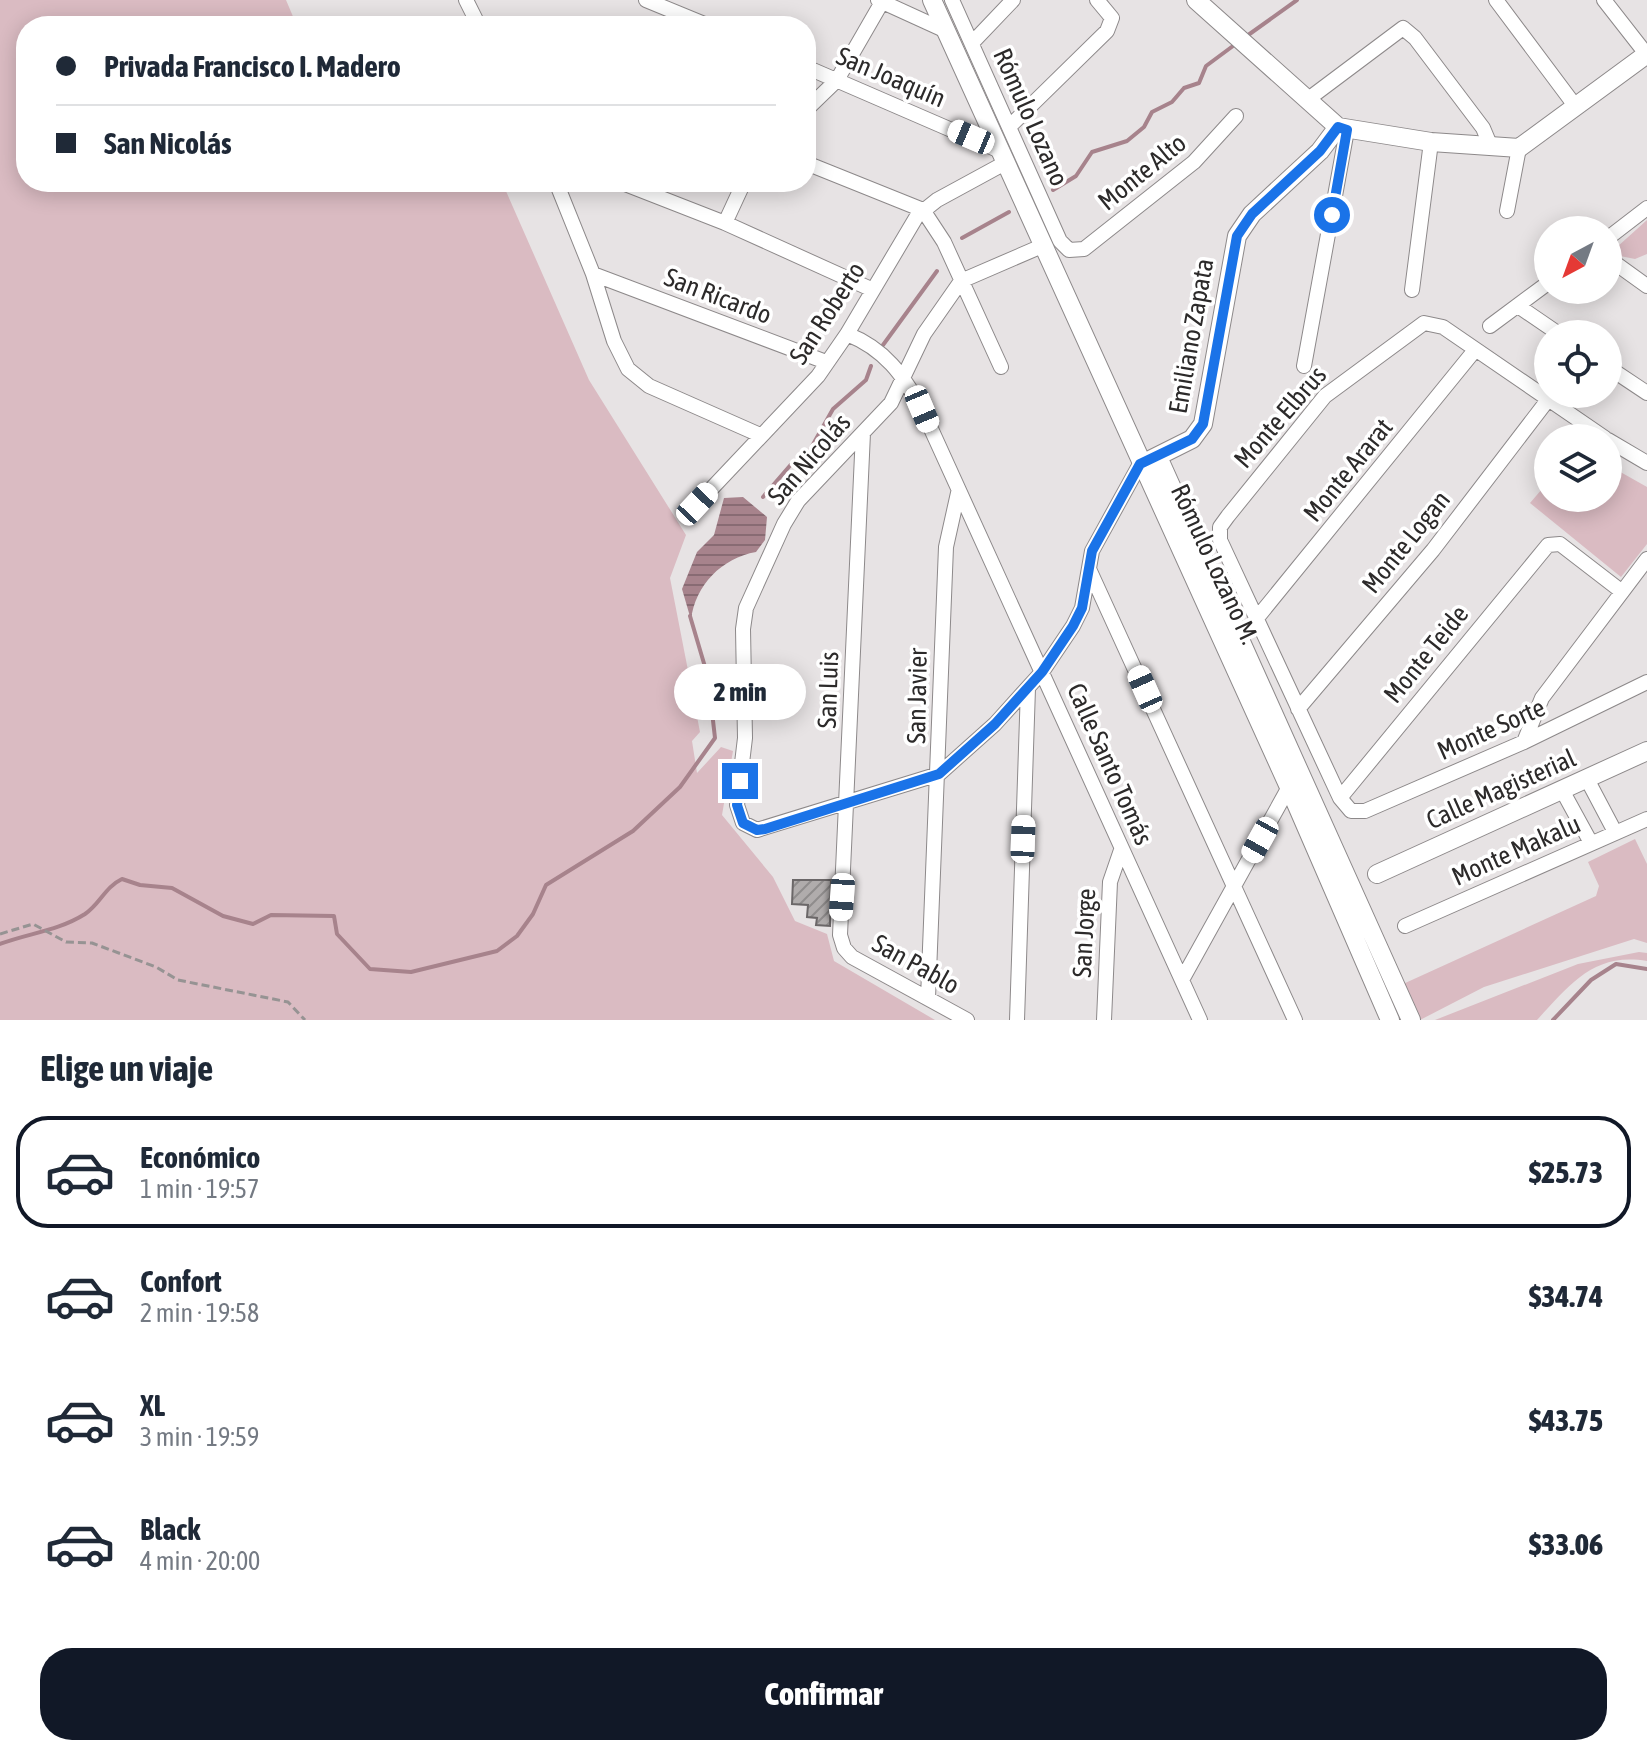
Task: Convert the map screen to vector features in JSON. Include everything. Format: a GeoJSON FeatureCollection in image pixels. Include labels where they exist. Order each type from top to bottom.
{"type":"FeatureCollection","features":[{"type":"Feature","properties":{"kind":"street"},"geometry":{"type":"LineString","coordinates":[[646,0],[685,16]]}},
{"type":"Feature","properties":{"kind":"street","name":"Rómulo Lozano M."},"geometry":{"type":"LineString","coordinates":[[932,0],[1042,246],[1149,460],[1289,787],[1343,893],[1390,1020]]}},
{"type":"Feature","properties":{"kind":"street","name":"Rómulo Lozano"},"geometry":{"type":"LineString","coordinates":[[952,0],[1060,241],[1069,250]]}},
{"type":"Feature","properties":{"kind":"street"},"geometry":{"type":"LineString","coordinates":[[972,43],[1013,0]]}},
{"type":"Feature","properties":{"kind":"street"},"geometry":{"type":"LineString","coordinates":[[1010,126],[1103,36],[1112,18],[1097,0]]}},
{"type":"Feature","properties":{"kind":"street"},"geometry":{"type":"LineString","coordinates":[[1196,0],[1307,100],[1343,128],[1431,142],[1519,148],[1647,54],[1604,0]]}},
{"type":"Feature","properties":{"kind":"street"},"geometry":{"type":"LineString","coordinates":[[1496,0],[1576,107]]}},
{"type":"Feature","properties":{"kind":"street"},"geometry":{"type":"LineString","coordinates":[[816,100],[837,80],[880,1],[946,31]]}},
{"type":"Feature","properties":{"kind":"street"},"geometry":{"type":"LineString","coordinates":[[1307,100],[1403,28],[1415,38],[1468,108],[1491,147]]}},
{"type":"Feature","properties":{"kind":"street","name":"San Joaquín"},"geometry":{"type":"LineString","coordinates":[[816,71],[1003,157]]}},
{"type":"Feature","properties":{"kind":"street","name":"Monte Alto"},"geometry":{"type":"LineString","coordinates":[[1069,250],[1084,249],[1194,162],[1236,116]]}},
{"type":"Feature","properties":{"kind":"street"},"geometry":{"type":"LineString","coordinates":[[1304,366],[1343,128]]}},
{"type":"Feature","properties":{"kind":"street","name":"Emiliano Zapata"},"geometry":{"type":"LineString","coordinates":[[1149,460],[1192,439],[1203,424],[1237,236],[1252,214],[1343,128]]}},
{"type":"Feature","properties":{"kind":"street"},"geometry":{"type":"LineString","coordinates":[[1412,290],[1431,142]]}},
{"type":"Feature","properties":{"kind":"street"},"geometry":{"type":"LineString","coordinates":[[1507,211],[1519,148]]}},
{"type":"Feature","properties":{"kind":"street","name":"San Roberto"},"geometry":{"type":"LineString","coordinates":[[697,504],[818,376],[847,334],[908,227],[923,210],[1003,157]]}},
{"type":"Feature","properties":{"kind":"street"},"geometry":{"type":"LineString","coordinates":[[816,167],[923,210],[944,242],[1001,367]]}},
{"type":"Feature","properties":{"kind":"street"},"geometry":{"type":"LineString","coordinates":[[560,192],[593,274],[614,341],[628,369],[649,386],[760,435]]}},
{"type":"Feature","properties":{"kind":"street"},"geometry":{"type":"LineString","coordinates":[[646,192],[725,223],[873,290]]}},
{"type":"Feature","properties":{"kind":"street"},"geometry":{"type":"LineString","coordinates":[[725,223],[739,192]]}},
{"type":"Feature","properties":{"kind":"street"},"geometry":{"type":"LineString","coordinates":[[1622,227],[1647,208]]}},
{"type":"Feature","properties":{"kind":"street","name":"San Nicolás"},"geometry":{"type":"LineString","coordinates":[[848,803],[765,829],[757,830],[743,823],[737,805],[745,738],[746,608],[784,524],[798,501],[891,403],[936,314],[961,281],[1042,246]]}},
{"type":"Feature","properties":{"kind":"street"},"geometry":{"type":"LineString","coordinates":[[1640,271],[1647,286]]}},
{"type":"Feature","properties":{"kind":"street","name":"San Ricardo"},"geometry":{"type":"LineString","coordinates":[[593,274],[826,362]]}},
{"type":"Feature","properties":{"kind":"street"},"geometry":{"type":"LineString","coordinates":[[1490,326],[1534,294]]}},
{"type":"Feature","properties":{"kind":"street"},"geometry":{"type":"LineString","coordinates":[[1518,306],[1538,320]]}},
{"type":"Feature","properties":{"kind":"street","name":"Monte Elbrus"},"geometry":{"type":"LineString","coordinates":[[1257,618],[1227,559],[1219,533],[1228,516],[1325,396],[1412,329],[1431,322],[1475,350]]}},
{"type":"Feature","properties":{"kind":"street","name":"Calle Santo Tomás"},"geometry":{"type":"LineString","coordinates":[[847,334],[884,355],[904,376],[1200,1020]]}},
{"type":"Feature","properties":{"kind":"street"},"geometry":{"type":"LineString","coordinates":[[1475,350],[1534,392]]}},
{"type":"Feature","properties":{"kind":"street","name":"Monte Ararat"},"geometry":{"type":"LineString","coordinates":[[1257,618],[1475,350]]}},
{"type":"Feature","properties":{"kind":"street"},"geometry":{"type":"LineString","coordinates":[[1622,376],[1647,393]]}},
{"type":"Feature","properties":{"kind":"street","name":"Monte Logan"},"geometry":{"type":"LineString","coordinates":[[1298,709],[1433,550],[1542,408]]}},
{"type":"Feature","properties":{"kind":"street"},"geometry":{"type":"LineString","coordinates":[[1558,408],[1583,424]]}},
{"type":"Feature","properties":{"kind":"street","name":"San Luis"},"geometry":{"type":"LineString","coordinates":[[844,948],[840,929],[863,433]]}},
{"type":"Feature","properties":{"kind":"street"},"geometry":{"type":"LineString","coordinates":[[1622,448],[1647,463]]}},
{"type":"Feature","properties":{"kind":"street"},"geometry":{"type":"LineString","coordinates":[[848,803],[939,774],[995,724],[1028,688],[1042,672],[1082,608],[1098,538],[1149,460]]}},
{"type":"Feature","properties":{"kind":"street"},"geometry":{"type":"LineString","coordinates":[[1149,460],[1343,893],[1411,1020]]}},
{"type":"Feature","properties":{"kind":"street","name":"San Javier"},"geometry":{"type":"LineString","coordinates":[[928,998],[946,547],[958,493]]}},
{"type":"Feature","properties":{"kind":"street","name":"Monte Teide"},"geometry":{"type":"LineString","coordinates":[[1340,798],[1552,542],[1564,546],[1621,591]]}},
{"type":"Feature","properties":{"kind":"street"},"geometry":{"type":"LineString","coordinates":[[1524,742],[1542,698],[1647,559]]}},
{"type":"Feature","properties":{"kind":"street"},"geometry":{"type":"LineString","coordinates":[[1089,569],[1295,1020]]}},
{"type":"Feature","properties":{"kind":"street"},"geometry":{"type":"LineString","coordinates":[[1257,618],[1340,798]]}},
{"type":"Feature","properties":{"kind":"street","name":"Monte Sorte"},"geometry":{"type":"LineString","coordinates":[[1340,798],[1351,811],[1365,811],[1524,742],[1647,682]]}},
{"type":"Feature","properties":{"kind":"street"},"geometry":{"type":"LineString","coordinates":[[1017,1020],[1028,688]]}},
{"type":"Feature","properties":{"kind":"street","name":"Calle Magisterial"},"geometry":{"type":"LineString","coordinates":[[1377,874],[1647,751]]}},
{"type":"Feature","properties":{"kind":"street"},"geometry":{"type":"LineString","coordinates":[[1587,779],[1615,832]]}},
{"type":"Feature","properties":{"kind":"street"},"geometry":{"type":"LineString","coordinates":[[1183,978],[1289,787]]}},
{"type":"Feature","properties":{"kind":"street"},"geometry":{"type":"LineString","coordinates":[[1562,790],[1591,843]]}},
{"type":"Feature","properties":{"kind":"street","name":"Monte Makalu"},"geometry":{"type":"LineString","coordinates":[[1405,926],[1615,832],[1645,825]]}},
{"type":"Feature","properties":{"kind":"street","name":"San Jorge"},"geometry":{"type":"LineString","coordinates":[[1104,1020],[1110,882],[1121,850]]}},
{"type":"Feature","properties":{"kind":"street","name":"San Pablo"},"geometry":{"type":"LineString","coordinates":[[844,948],[852,957],[967,1020]]}},
{"type":"Feature","properties":{"kind":"path"},"geometry":{"type":"LineString","coordinates":[[0,934],[33,924],[66,942],[92,943],[156,967],[178,980],[288,1002],[305,1020]]}},
{"type":"Feature","properties":{"kind":"shaded area"},"geometry":{"type":"Polygon","coordinates":[[[0,0],[286,0],[293,16],[16,16],[16,192],[506,192],[589,380],[686,535],[670,578],[700,732],[692,741],[697,773],[721,747],[733,751],[722,815],[773,877],[795,921],[827,934],[834,961],[935,1020],[0,1020],[0,0]]]}},
{"type":"Feature","properties":{"kind":"shaded area"},"geometry":{"type":"Polygon","coordinates":[[[1647,220],[1647,254],[1635,259],[1622,256],[1622,242],[1647,220]]]}},
{"type":"Feature","properties":{"kind":"shaded area"},"geometry":{"type":"Polygon","coordinates":[[[1622,473],[1647,487],[1647,544],[1621,577],[1541,512],[1622,512],[1622,473]]]}},
{"type":"Feature","properties":{"kind":"shaded area"},"geometry":{"type":"Polygon","coordinates":[[[743,497],[767,517],[765,540],[756,552],[732,560],[712,575],[698,595],[691,620],[682,589],[697,552],[714,535],[724,498],[743,497]]]}},
{"type":"Feature","properties":{"kind":"shaded area"},"geometry":{"type":"Polygon","coordinates":[[[1635,839],[1647,864],[1647,943],[1634,939],[1484,987],[1420,1020],[1403,984],[1596,896],[1599,886],[1588,862],[1635,839]]]}},
{"type":"Feature","properties":{"kind":"shaded area"},"geometry":{"type":"Polygon","coordinates":[[[1647,953],[1647,961],[1612,962],[1584,974],[1537,1020],[1435,1020],[1578,964],[1647,953]]]}},
{"type":"Feature","properties":{"kind":"building"},"geometry":{"type":"Polygon","coordinates":[[[793,880],[831,880],[830,926],[816,925],[817,918],[807,917],[808,905],[792,904],[793,880]]]}},
{"type":"Feature","properties":{"kind":"waterway"},"geometry":{"type":"LineString","coordinates":[[1244,38],[1297,0]]}},
{"type":"Feature","properties":{"kind":"waterway"},"geometry":{"type":"LineString","coordinates":[[1053,190],[1076,176],[1092,152],[1127,141],[1144,127],[1152,112],[1172,102],[1184,88],[1199,83],[1206,66],[1237,43]]}},
{"type":"Feature","properties":{"kind":"waterway"},"geometry":{"type":"LineString","coordinates":[[962,238],[1009,212]]}},
{"type":"Feature","properties":{"kind":"waterway"},"geometry":{"type":"LineString","coordinates":[[883,345],[937,271]]}},
{"type":"Feature","properties":{"kind":"waterway"},"geometry":{"type":"LineString","coordinates":[[763,497],[794,461],[807,455],[833,409],[866,380],[871,366]]}},
{"type":"Feature","properties":{"kind":"waterway"},"geometry":{"type":"LineString","coordinates":[[0,944],[75,920],[122,879],[140,885],[172,888],[223,916],[253,924],[271,915],[334,916],[337,934],[370,969],[411,972],[497,951],[517,936],[533,914],[546,885],[633,831],[680,787],[715,738],[708,677],[690,616]]}},
{"type":"Feature","properties":{"kind":"waterway"},"geometry":{"type":"LineString","coordinates":[[1553,1020],[1591,980],[1616,964],[1647,969]]}},
{"type":"Feature","properties":{"kind":"route"},"geometry":{"type":"LineString","coordinates":[[740,781],[737,805],[743,823],[757,830],[765,829],[939,774],[995,724],[1042,672],[1073,626],[1082,608],[1092,551],[1128,491],[1140,464],[1192,439],[1203,424],[1222,327],[1230,261],[1237,236],[1252,214],[1320,151],[1338,127],[1347,130],[1332,215]]}}]}
